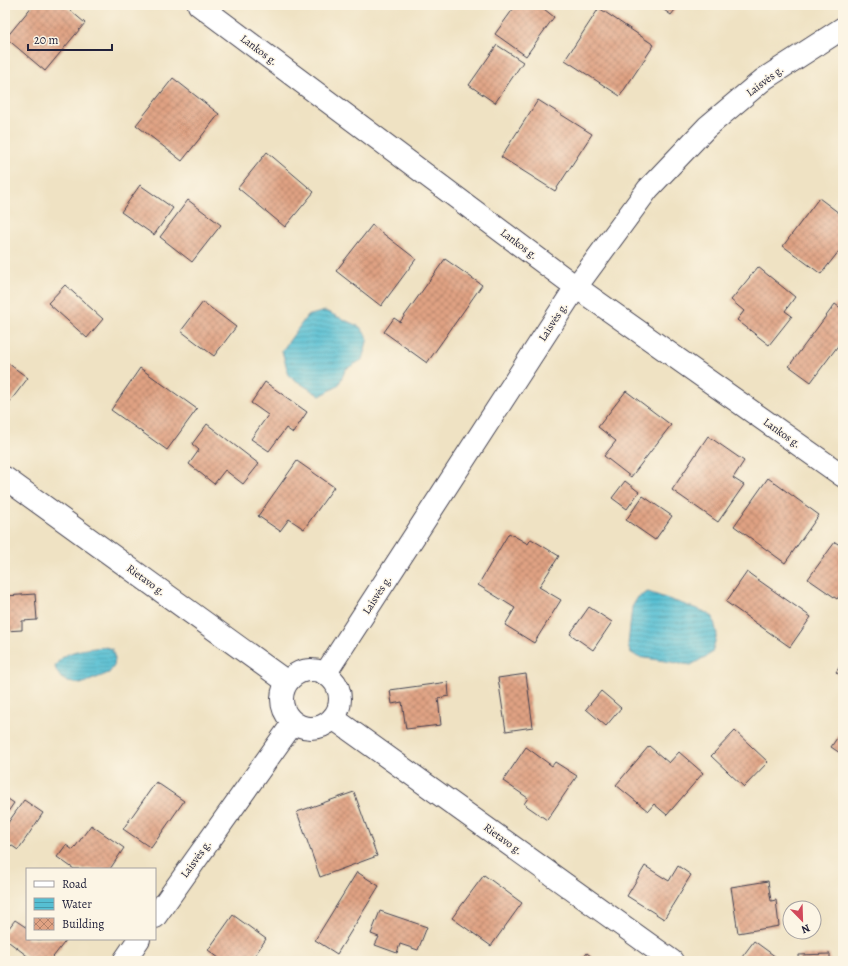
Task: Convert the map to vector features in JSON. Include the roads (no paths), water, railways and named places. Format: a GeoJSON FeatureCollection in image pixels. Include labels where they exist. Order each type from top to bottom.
{"type":"FeatureCollection","features":[{"type":"Feature","properties":{"kind":"street","name":"Lankos g."},"geometry":{"type":"LineString","coordinates":[[199,5],[576,287],[843,476]]}},
{"type":"Feature","properties":{"kind":"street","name":"Laisvės g."},"geometry":{"type":"LineString","coordinates":[[325,674],[576,287],[648,189],[707,127],[764,79],[843,28]]}},
{"type":"Feature","properties":{"kind":"street","name":"Rietavo g."},"geometry":{"type":"LineString","coordinates":[[5,478],[287,682]]}},
{"type":"Feature","properties":{"kind":"street"},"geometry":{"type":"LineString","coordinates":[[317,670],[325,674],[333,680],[338,689],[340,699],[338,709],[333,718],[327,724],[319,727],[301,727],[293,723],[288,718],[282,704],[281,696],[287,682],[300,671],[317,670]]}},
{"type":"Feature","properties":{"kind":"street","name":"Rietavo g."},"geometry":{"type":"LineString","coordinates":[[333,718],[667,959]]}},
{"type":"Feature","properties":{"kind":"street","name":"Laisvės g."},"geometry":{"type":"LineString","coordinates":[[156,916],[293,723]]}},
{"type":"Feature","properties":{"kind":"street"},"geometry":{"type":"LineString","coordinates":[[124,961],[139,940]]}},
{"type":"Feature","properties":{"kind":"water"},"geometry":{"type":"Polygon","coordinates":[[[325,311],[360,327],[368,338],[362,360],[346,369],[338,386],[320,396],[289,376],[282,351],[307,316],[325,311]]]}},
{"type":"Feature","properties":{"kind":"water"},"geometry":{"type":"Polygon","coordinates":[[[648,592],[703,611],[713,617],[717,634],[712,653],[691,665],[638,657],[630,652],[628,645],[632,607],[638,597],[648,592]]]}},
{"type":"Feature","properties":{"kind":"water"},"geometry":{"type":"Polygon","coordinates":[[[105,647],[112,649],[115,659],[114,666],[109,673],[81,684],[68,682],[61,678],[57,672],[55,667],[59,661],[70,653],[84,649],[105,647]]]}}]}
